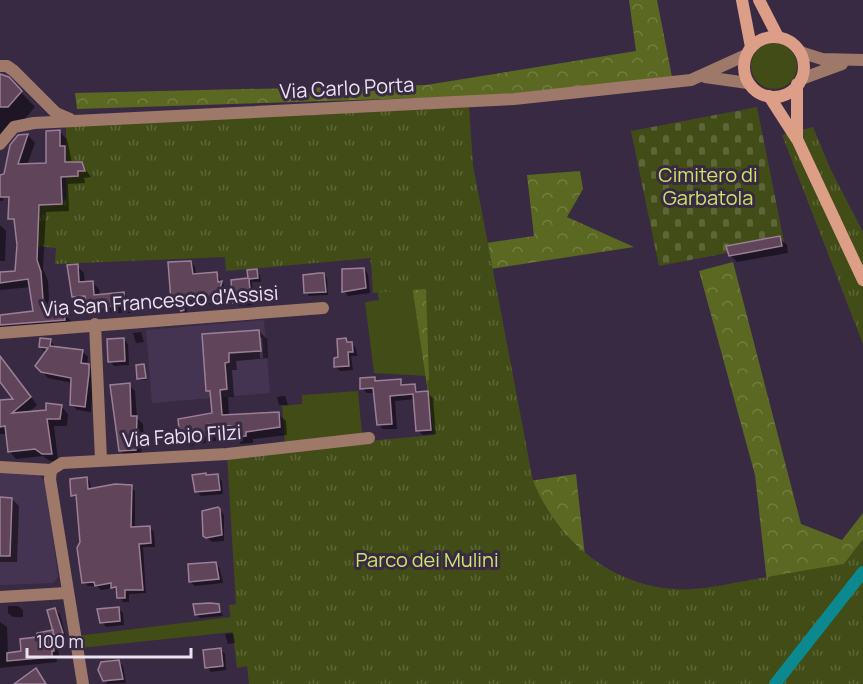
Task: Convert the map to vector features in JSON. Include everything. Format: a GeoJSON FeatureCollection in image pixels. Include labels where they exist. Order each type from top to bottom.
{"type":"FeatureCollection","features":[{"type":"Feature","properties":{"kind":"street"},"geometry":{"type":"LineString","coordinates":[[742,0],[748,51],[744,65],[748,83],[757,92],[769,96],[785,94],[799,82],[857,60]]}},
{"type":"Feature","properties":{"kind":"street"},"geometry":{"type":"LineString","coordinates":[[759,0],[778,37]]}},
{"type":"Feature","properties":{"kind":"street"},"geometry":{"type":"LineString","coordinates":[[704,77],[768,37],[778,37],[791,42],[800,52],[803,61],[799,82],[797,139]]}},
{"type":"Feature","properties":{"kind":"street"},"geometry":{"type":"LineString","coordinates":[[800,52],[822,59],[857,60]]}},
{"type":"Feature","properties":{"kind":"street"},"geometry":{"type":"LineString","coordinates":[[0,66],[7,66],[56,113],[74,121]]}},
{"type":"Feature","properties":{"kind":"street"},"geometry":{"type":"LineString","coordinates":[[704,77],[748,83]]}},
{"type":"Feature","properties":{"kind":"street","name":"Via Carlo Porta"},"geometry":{"type":"LineString","coordinates":[[0,144],[8,132],[21,124],[514,99],[638,87],[704,77]]}},
{"type":"Feature","properties":{"kind":"street"},"geometry":{"type":"LineString","coordinates":[[769,96],[797,139],[863,280]]}},
{"type":"Feature","properties":{"kind":"street","name":"Via San Francesco d'Assisi"},"geometry":{"type":"LineString","coordinates":[[0,333],[323,308]]}},
{"type":"Feature","properties":{"kind":"street"},"geometry":{"type":"LineString","coordinates":[[95,324],[101,460]]}},
{"type":"Feature","properties":{"kind":"street","name":"Via Fabio Filzi"},"geometry":{"type":"LineString","coordinates":[[0,467],[51,470],[62,463],[227,454],[369,438]]}},
{"type":"Feature","properties":{"kind":"street"},"geometry":{"type":"LineString","coordinates":[[51,470],[50,479],[66,593],[83,684]]}},
{"type":"Feature","properties":{"kind":"street"},"geometry":{"type":"LineString","coordinates":[[0,597],[66,593]]}},
{"type":"Feature","properties":{"kind":"shaded area"},"geometry":{"type":"Polygon","coordinates":[[[264,320],[270,393],[152,403],[146,330],[264,320]]]}},
{"type":"Feature","properties":{"kind":"shaded area"},"geometry":{"type":"Polygon","coordinates":[[[0,471],[35,472],[46,482],[58,577],[53,583],[0,585],[0,471]]]}},
{"type":"Feature","properties":{"kind":"green space"},"geometry":{"type":"Polygon","coordinates":[[[629,0],[657,0],[672,77],[485,96],[77,109],[75,93],[426,85],[636,51],[629,0]]]}},
{"type":"Feature","properties":{"kind":"green space"},"geometry":{"type":"Polygon","coordinates":[[[774,43],[790,50],[797,66],[790,82],[774,89],[758,82],[751,66],[758,50],[774,43]]]}},
{"type":"Feature","properties":{"kind":"green space","name":"Parco dei Mulini"},"geometry":{"type":"Polygon","coordinates":[[[469,107],[473,165],[533,481],[556,522],[588,555],[606,568],[649,585],[673,589],[709,587],[844,564],[863,539],[863,684],[249,684],[247,666],[237,668],[229,605],[236,604],[227,454],[434,435],[427,381],[429,380],[426,289],[373,293],[371,258],[226,271],[225,257],[55,264],[56,248],[37,246],[36,203],[66,199],[66,125],[469,107]]]}},
{"type":"Feature","properties":{"kind":"green space","name":"Cimitero di Garbatola"},"geometry":{"type":"Polygon","coordinates":[[[757,107],[784,242],[659,266],[631,131],[757,107]]]}},
{"type":"Feature","properties":{"kind":"green space"},"geometry":{"type":"Polygon","coordinates":[[[813,127],[831,170],[863,232],[863,344],[782,135],[813,127]]]}},
{"type":"Feature","properties":{"kind":"green space"},"geometry":{"type":"Polygon","coordinates":[[[580,171],[583,189],[567,217],[634,247],[432,278],[483,488],[576,474],[599,684],[435,439],[412,286],[375,277],[370,260],[534,236],[527,175],[580,171]]]}},
{"type":"Feature","properties":{"kind":"green space"},"geometry":{"type":"Polygon","coordinates":[[[733,262],[801,524],[842,540],[863,513],[863,629],[677,684],[770,610],[755,475],[699,271],[733,262]]]}},
{"type":"Feature","properties":{"kind":"green space"},"geometry":{"type":"Polygon","coordinates":[[[375,277],[412,285],[426,376],[374,373],[365,302],[379,300],[375,277]]]}},
{"type":"Feature","properties":{"kind":"green space"},"geometry":{"type":"Polygon","coordinates":[[[358,391],[362,434],[285,442],[282,406],[302,404],[302,395],[358,391]]]}},
{"type":"Feature","properties":{"kind":"green space"},"geometry":{"type":"Polygon","coordinates":[[[243,617],[233,632],[80,648],[77,636],[243,617]]]}},
{"type":"Feature","properties":{"kind":"building"},"geometry":{"type":"Polygon","coordinates":[[[0,74],[9,77],[22,91],[8,107],[0,107],[0,74]]]}},
{"type":"Feature","properties":{"kind":"building"},"geometry":{"type":"Polygon","coordinates":[[[60,130],[60,146],[65,146],[65,162],[82,162],[85,171],[78,171],[78,176],[61,177],[62,204],[39,205],[37,260],[41,272],[44,314],[64,312],[65,320],[0,325],[0,315],[33,311],[28,279],[0,283],[0,272],[15,271],[17,245],[14,219],[8,219],[9,197],[0,197],[0,175],[4,174],[10,145],[18,135],[28,134],[18,164],[46,163],[46,131],[60,130]]]}},
{"type":"Feature","properties":{"kind":"building"},"geometry":{"type":"Polygon","coordinates":[[[780,236],[782,246],[729,256],[726,246],[780,236]]]}},
{"type":"Feature","properties":{"kind":"building"},"geometry":{"type":"Polygon","coordinates":[[[191,261],[193,274],[217,272],[218,282],[222,281],[217,301],[205,302],[205,297],[182,300],[184,310],[181,311],[175,300],[171,301],[168,262],[191,261]]]}},
{"type":"Feature","properties":{"kind":"building"},"geometry":{"type":"Polygon","coordinates":[[[78,264],[79,282],[93,281],[94,295],[124,292],[124,306],[86,307],[85,296],[72,297],[67,265],[78,264]]]}},
{"type":"Feature","properties":{"kind":"building"},"geometry":{"type":"Polygon","coordinates":[[[364,268],[366,288],[342,292],[342,269],[364,268]]]}},
{"type":"Feature","properties":{"kind":"building"},"geometry":{"type":"Polygon","coordinates":[[[257,269],[258,278],[249,279],[251,301],[233,303],[231,280],[248,278],[247,270],[257,269]]]}},
{"type":"Feature","properties":{"kind":"building"},"geometry":{"type":"Polygon","coordinates":[[[324,273],[326,292],[304,293],[303,275],[324,273]]]}},
{"type":"Feature","properties":{"kind":"building"},"geometry":{"type":"Polygon","coordinates":[[[259,330],[261,351],[229,353],[229,362],[225,363],[227,389],[220,390],[222,415],[279,412],[280,427],[246,432],[246,436],[232,437],[231,426],[208,424],[209,434],[180,439],[178,419],[212,413],[210,391],[206,391],[202,334],[259,330]]]}},
{"type":"Feature","properties":{"kind":"building"},"geometry":{"type":"Polygon","coordinates":[[[40,338],[51,339],[50,346],[83,350],[81,363],[89,364],[85,407],[70,405],[71,378],[41,372],[35,366],[48,348],[39,347],[40,338]]]}},
{"type":"Feature","properties":{"kind":"building"},"geometry":{"type":"Polygon","coordinates":[[[124,338],[125,361],[108,362],[107,339],[124,338]]]}},
{"type":"Feature","properties":{"kind":"building"},"geometry":{"type":"Polygon","coordinates":[[[346,338],[347,342],[352,342],[353,352],[348,352],[349,366],[334,367],[334,358],[338,357],[337,339],[346,338]]]}},
{"type":"Feature","properties":{"kind":"building"},"geometry":{"type":"Polygon","coordinates":[[[0,356],[31,397],[12,413],[46,410],[46,403],[62,405],[60,419],[47,419],[52,454],[42,454],[35,449],[8,452],[5,426],[0,427],[0,400],[13,399],[0,382],[0,356]]]}},
{"type":"Feature","properties":{"kind":"building"},"geometry":{"type":"Polygon","coordinates":[[[144,364],[146,378],[137,379],[136,365],[144,364]]]}},
{"type":"Feature","properties":{"kind":"building"},"geometry":{"type":"Polygon","coordinates":[[[375,377],[375,381],[401,379],[401,385],[415,384],[416,392],[428,391],[431,430],[416,431],[413,394],[390,396],[392,424],[377,425],[373,388],[360,389],[360,378],[375,377]]]}},
{"type":"Feature","properties":{"kind":"building"},"geometry":{"type":"Polygon","coordinates":[[[130,383],[131,416],[137,416],[136,450],[119,451],[110,385],[130,383]]]}},
{"type":"Feature","properties":{"kind":"building"},"geometry":{"type":"Polygon","coordinates":[[[206,473],[206,475],[218,474],[220,490],[195,492],[192,475],[206,473]]]}},
{"type":"Feature","properties":{"kind":"building"},"geometry":{"type":"Polygon","coordinates":[[[87,477],[88,489],[115,484],[132,485],[131,527],[150,526],[151,543],[139,544],[143,590],[125,590],[125,598],[117,598],[116,587],[111,588],[111,583],[95,586],[94,582],[82,583],[77,548],[80,542],[76,495],[71,496],[70,479],[87,477]]]}},
{"type":"Feature","properties":{"kind":"building"},"geometry":{"type":"Polygon","coordinates":[[[0,497],[12,498],[10,556],[0,556],[0,497]]]}},
{"type":"Feature","properties":{"kind":"building"},"geometry":{"type":"Polygon","coordinates":[[[218,507],[222,535],[206,538],[203,536],[202,511],[218,507]]]}},
{"type":"Feature","properties":{"kind":"building"},"geometry":{"type":"Polygon","coordinates":[[[216,562],[219,579],[189,582],[188,564],[216,562]]]}},
{"type":"Feature","properties":{"kind":"building"},"geometry":{"type":"Polygon","coordinates":[[[193,604],[219,604],[220,612],[195,615],[193,604]]]}},
{"type":"Feature","properties":{"kind":"building"},"geometry":{"type":"Polygon","coordinates":[[[119,607],[120,621],[100,623],[97,609],[119,607]]]}},
{"type":"Feature","properties":{"kind":"building"},"geometry":{"type":"Polygon","coordinates":[[[55,608],[63,633],[54,635],[47,610],[55,608]]]}},
{"type":"Feature","properties":{"kind":"building"},"geometry":{"type":"Polygon","coordinates":[[[53,630],[52,657],[7,661],[7,653],[21,651],[20,639],[37,637],[37,633],[53,630]]]}},
{"type":"Feature","properties":{"kind":"building"},"geometry":{"type":"Polygon","coordinates":[[[221,648],[223,666],[205,668],[203,650],[221,648]]]}},
{"type":"Feature","properties":{"kind":"building"},"geometry":{"type":"Polygon","coordinates":[[[119,660],[123,679],[103,681],[98,670],[101,662],[119,660]]]}},
{"type":"Feature","properties":{"kind":"building"},"geometry":{"type":"Polygon","coordinates":[[[36,668],[46,684],[14,684],[36,668]]]}},
{"type":"Feature","properties":{"kind":"waterway"},"geometry":{"type":"LineString","coordinates":[[775,684],[863,572]]}}]}
